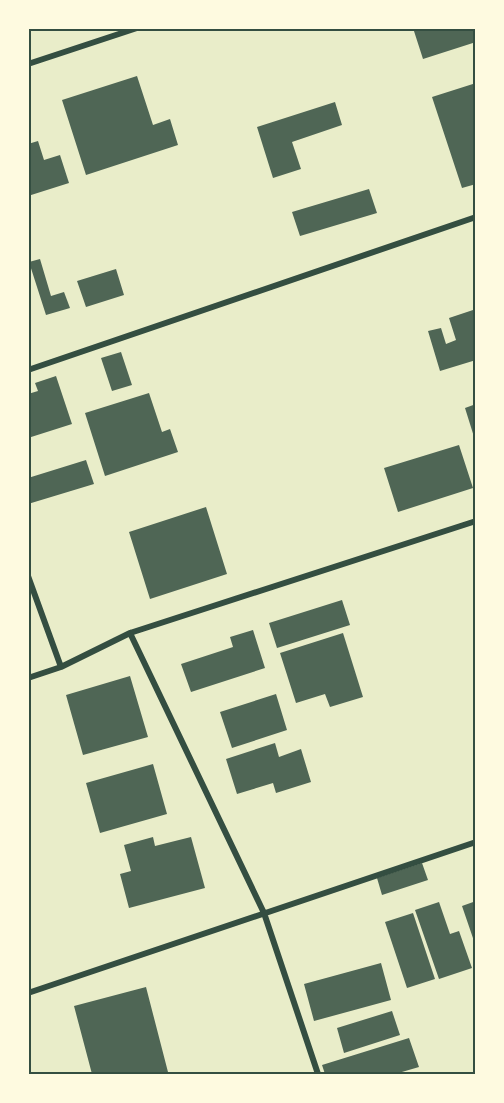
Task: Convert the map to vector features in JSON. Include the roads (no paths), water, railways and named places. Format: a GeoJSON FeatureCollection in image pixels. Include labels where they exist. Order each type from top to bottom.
{"type":"FeatureCollection","features":[{"type":"Feature","properties":{"kind":"street"},"geometry":{"type":"LineString","coordinates":[[28,64],[137,28]]}},
{"type":"Feature","properties":{"kind":"street"},"geometry":{"type":"LineString","coordinates":[[28,370],[476,217]]}},
{"type":"Feature","properties":{"kind":"street"},"geometry":{"type":"LineString","coordinates":[[28,678],[61,667],[130,633],[476,521]]}},
{"type":"Feature","properties":{"kind":"street"},"geometry":{"type":"LineString","coordinates":[[28,576],[61,667]]}},
{"type":"Feature","properties":{"kind":"street"},"geometry":{"type":"LineString","coordinates":[[130,633],[264,913],[318,1074]]}},
{"type":"Feature","properties":{"kind":"street"},"geometry":{"type":"LineString","coordinates":[[28,993],[476,842]]}}]}
